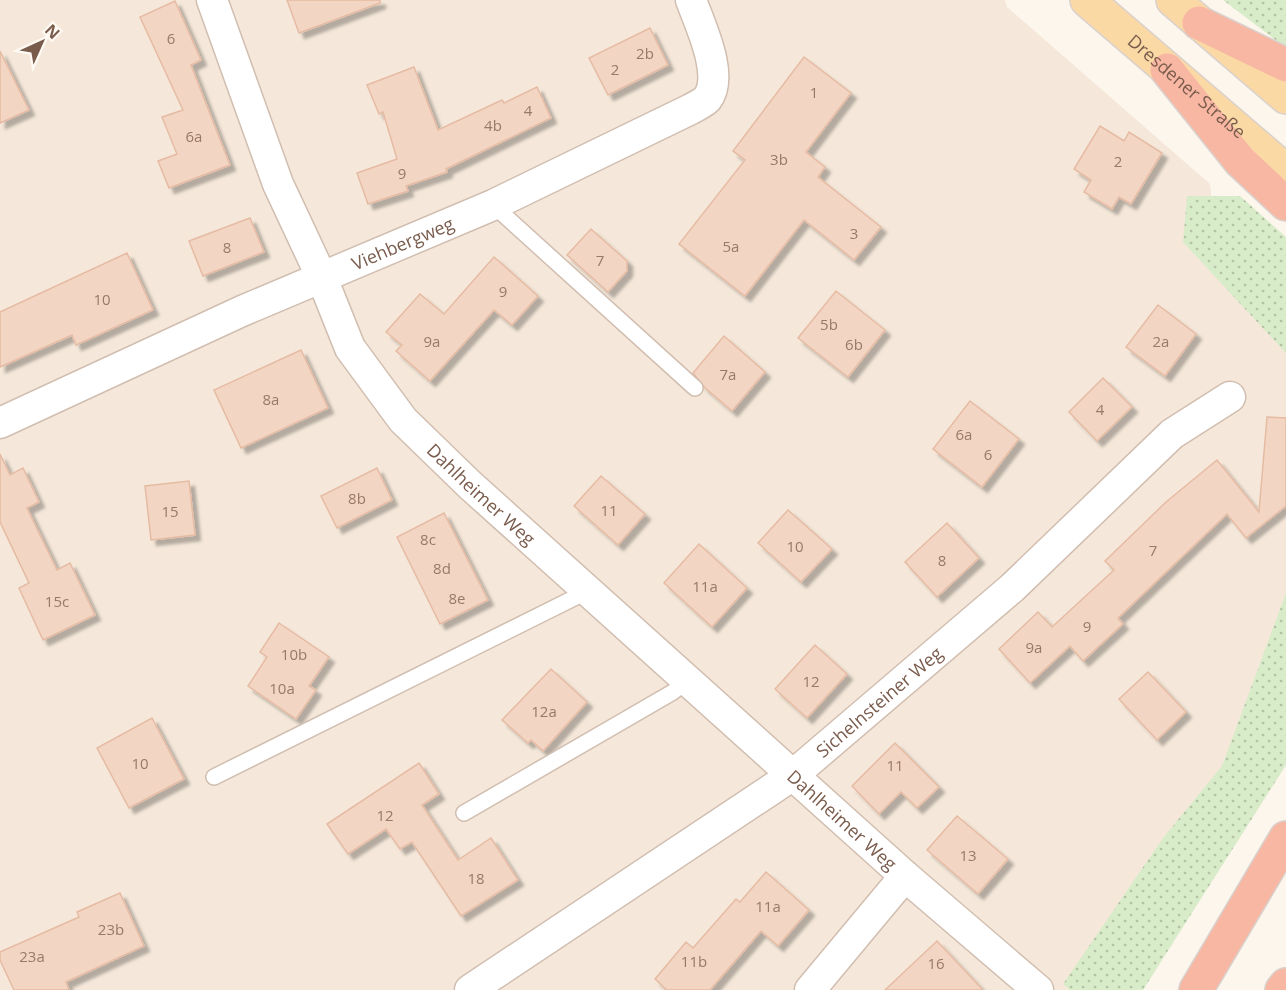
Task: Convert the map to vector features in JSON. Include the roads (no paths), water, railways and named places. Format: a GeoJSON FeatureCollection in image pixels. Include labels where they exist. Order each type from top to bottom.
{"type":"FeatureCollection","features":[{"type":"Feature","properties":{"kind":"highway"},"geometry":{"type":"LineString","coordinates":[[1199,23],[1286,65]]}},
{"type":"Feature","properties":{"kind":"highway"},"geometry":{"type":"LineString","coordinates":[[1167,70],[1240,161],[1286,204]]}},
{"type":"Feature","properties":{"kind":"highway"},"geometry":{"type":"LineString","coordinates":[[1196,990],[1286,838]]}},
{"type":"Feature","properties":{"kind":"highway"},"geometry":{"type":"LineString","coordinates":[[1282,990],[1286,985]]}},
{"type":"Feature","properties":{"kind":"main road","name":"Dresdener Straße"},"geometry":{"type":"LineString","coordinates":[[1087,0],[1286,171]]}},
{"type":"Feature","properties":{"kind":"main road"},"geometry":{"type":"LineString","coordinates":[[1173,0],[1286,97]]}},
{"type":"Feature","properties":{"kind":"street","name":"Dahlheimer Weg"},"geometry":{"type":"LineString","coordinates":[[213,0],[278,184],[322,278],[350,348],[403,420],[470,485],[905,876],[1038,990]]}},
{"type":"Feature","properties":{"kind":"street","name":"Viehbergweg"},"geometry":{"type":"LineString","coordinates":[[0,423],[242,311],[494,205],[692,109],[707,99],[714,83],[712,60],[692,0]]}},
{"type":"Feature","properties":{"kind":"street","name":"Sichelnsteiner Weg"},"geometry":{"type":"LineString","coordinates":[[470,990],[793,775],[1012,588],[1172,434],[1230,397]]}},
{"type":"Feature","properties":{"kind":"street","name":"Dahlheimer Weg"},"geometry":{"type":"LineString","coordinates":[[810,990],[905,876]]}},
{"type":"Feature","properties":{"kind":"lane"},"geometry":{"type":"LineString","coordinates":[[494,205],[695,388]]}},
{"type":"Feature","properties":{"kind":"lane"},"geometry":{"type":"LineString","coordinates":[[214,777],[588,591]]}},
{"type":"Feature","properties":{"kind":"lane"},"geometry":{"type":"LineString","coordinates":[[465,813],[673,692],[688,680]]}}]}
